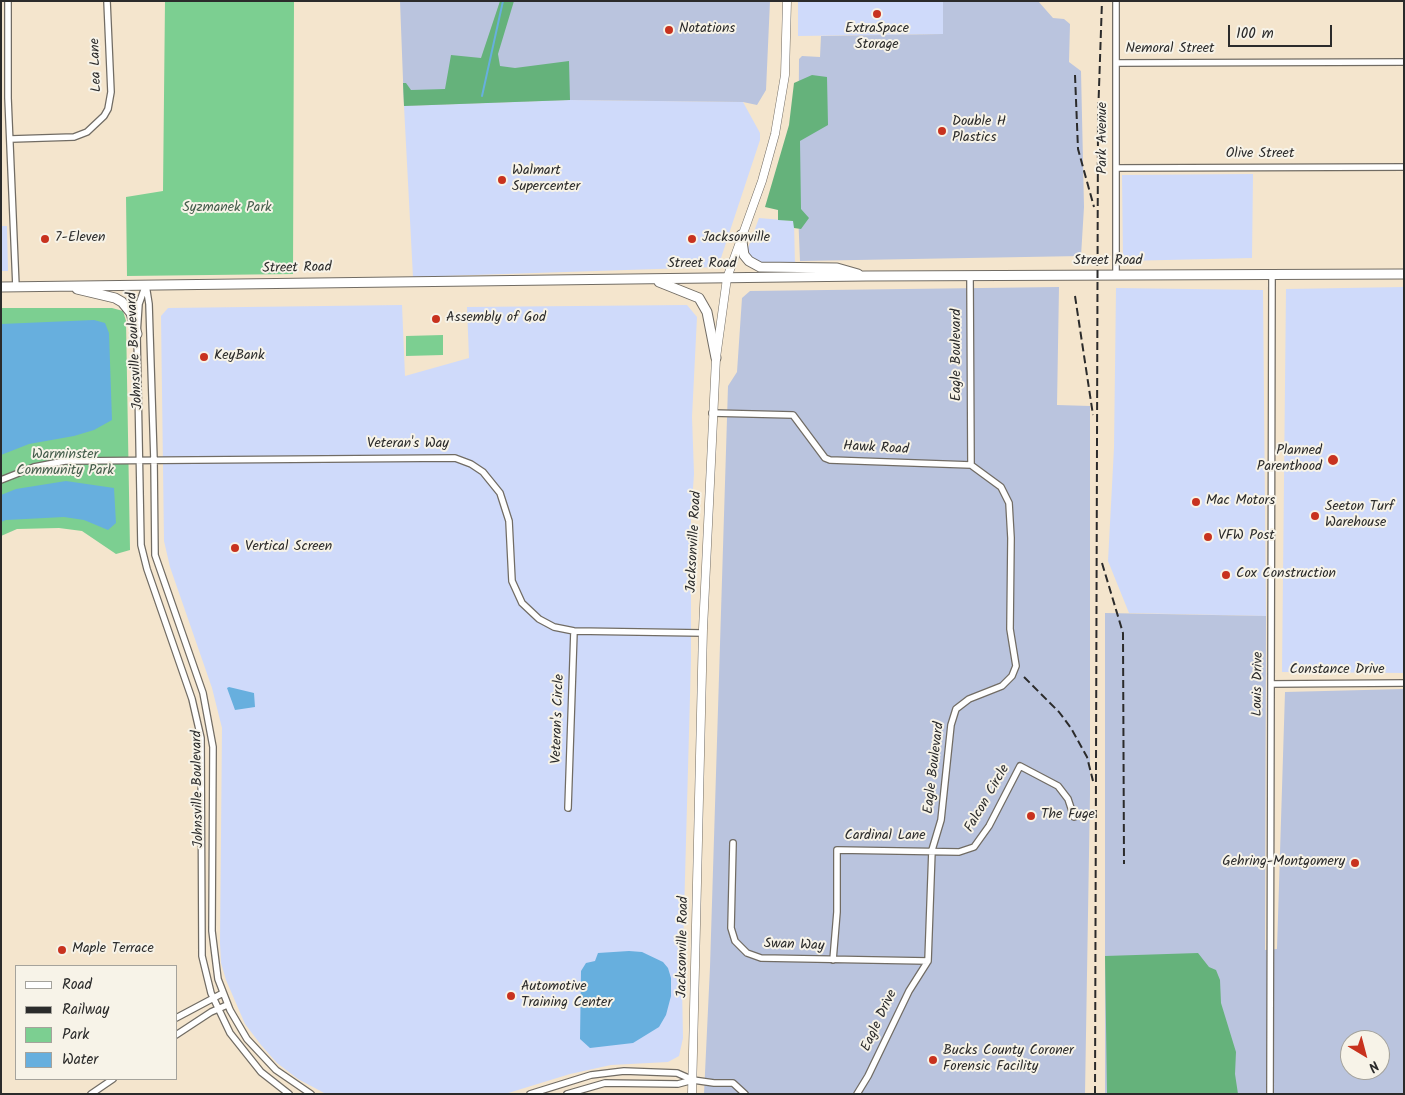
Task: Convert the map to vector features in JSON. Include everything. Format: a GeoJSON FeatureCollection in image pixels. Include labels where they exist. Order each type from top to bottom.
{"type":"FeatureCollection","features":[{"type":"Feature","properties":{"kind":"main road","name":"Jacksonville Road"},"geometry":{"type":"LineString","coordinates":[[692,1094],[703,633],[716,358],[727,278],[762,181],[775,134],[785,75],[787,1]]}},
{"type":"Feature","properties":{"kind":"main road"},"geometry":{"type":"LineString","coordinates":[[741,236],[744,255],[749,261],[760,267],[837,268],[866,276]]}},
{"type":"Feature","properties":{"kind":"main road","name":"Street Road"},"geometry":{"type":"LineString","coordinates":[[1,287],[866,276],[1404,274]]}},
{"type":"Feature","properties":{"kind":"main road"},"geometry":{"type":"LineString","coordinates":[[652,279],[699,298],[707,312],[716,358]]}},
{"type":"Feature","properties":{"kind":"main road"},"geometry":{"type":"LineString","coordinates":[[65,286],[114,298],[122,302],[132,313],[137,334]]}},
{"type":"Feature","properties":{"kind":"street"},"geometry":{"type":"LineString","coordinates":[[8,1],[10,139],[16,286]]}},
{"type":"Feature","properties":{"kind":"street","name":"Lea Lane"},"geometry":{"type":"LineString","coordinates":[[10,139],[74,137],[87,132],[104,116],[111,92],[107,1]]}},
{"type":"Feature","properties":{"kind":"street","name":"Park Avenue"},"geometry":{"type":"LineString","coordinates":[[1116,1],[1116,276]]}},
{"type":"Feature","properties":{"kind":"street","name":"Nemoral Street"},"geometry":{"type":"LineString","coordinates":[[1117,63],[1404,62]]}},
{"type":"Feature","properties":{"kind":"street","name":"Olive Street"},"geometry":{"type":"LineString","coordinates":[[1116,168],[1404,167]]}},
{"type":"Feature","properties":{"kind":"street","name":"Louis Drive"},"geometry":{"type":"LineString","coordinates":[[1270,1094],[1272,274]]}},
{"type":"Feature","properties":{"kind":"street","name":"Eagle Boulevard"},"geometry":{"type":"LineString","coordinates":[[928,961],[932,850],[941,820],[951,725],[956,709],[969,699],[1002,686],[1012,676],[1016,666],[1010,629],[1011,538],[1009,503],[1001,487],[971,465],[970,276]]}},
{"type":"Feature","properties":{"kind":"street","name":"Johnsville Boulevard"},"geometry":{"type":"LineString","coordinates":[[146,285],[139,304],[137,334],[141,545],[147,569],[192,700],[201,738],[203,764],[201,944],[204,968],[217,1009],[230,1034],[245,1054],[270,1080],[288,1094]]}},
{"type":"Feature","properties":{"kind":"street","name":"Johnsville Boulevard"},"geometry":{"type":"LineString","coordinates":[[146,285],[149,304],[155,555],[202,693],[211,730],[214,783],[212,932],[218,979],[228,1005],[240,1028],[264,1059],[288,1080],[311,1094]]}},
{"type":"Feature","properties":{"kind":"street","name":"Hawk Road"},"geometry":{"type":"LineString","coordinates":[[712,413],[793,415],[825,458],[830,460],[971,465]]}},
{"type":"Feature","properties":{"kind":"street","name":"Veteran's Way"},"geometry":{"type":"LineString","coordinates":[[1,480],[55,461],[392,457],[448,457],[461,459],[488,476],[503,500],[509,521],[511,574],[515,589],[522,603],[535,616],[549,625],[574,631],[703,633]]}},
{"type":"Feature","properties":{"kind":"street","name":"Veteran's Circle"},"geometry":{"type":"LineString","coordinates":[[568,808],[574,631]]}},
{"type":"Feature","properties":{"kind":"street","name":"Constance Drive"},"geometry":{"type":"LineString","coordinates":[[1271,684],[1404,683]]}},
{"type":"Feature","properties":{"kind":"street","name":"Falcon Circle"},"geometry":{"type":"LineString","coordinates":[[932,850],[963,852],[974,847],[989,826],[1020,766],[1058,786],[1068,800],[1074,817]]}},
{"type":"Feature","properties":{"kind":"street","name":"Swan Way"},"geometry":{"type":"LineString","coordinates":[[733,843],[731,928],[735,941],[747,954],[760,958],[928,961]]}},
{"type":"Feature","properties":{"kind":"street","name":"Cardinal Lane"},"geometry":{"type":"LineString","coordinates":[[833,960],[837,912],[837,850],[932,850]]}},
{"type":"Feature","properties":{"kind":"street","name":"Eagle Drive"},"geometry":{"type":"LineString","coordinates":[[858,1094],[909,991],[928,961]]}},
{"type":"Feature","properties":{"kind":"street"},"geometry":{"type":"LineString","coordinates":[[178,1017],[223,993]]}},
{"type":"Feature","properties":{"kind":"street"},"geometry":{"type":"LineString","coordinates":[[178,1034],[217,1009],[228,1005]]}},
{"type":"Feature","properties":{"kind":"street"},"geometry":{"type":"LineString","coordinates":[[530,1094],[591,1076],[624,1071],[677,1073],[693,1080],[733,1083],[745,1094]]}},
{"type":"Feature","properties":{"kind":"street"},"geometry":{"type":"LineString","coordinates":[[91,1094],[107,1080]]}},
{"type":"Feature","properties":{"kind":"street"},"geometry":{"type":"LineString","coordinates":[[100,1086],[111,1080]]}},
{"type":"Feature","properties":{"kind":"street"},"geometry":{"type":"LineString","coordinates":[[567,1094],[605,1083],[678,1084],[693,1080]]}},
{"type":"Feature","properties":{"kind":"shaded area"},"geometry":{"type":"Polygon","coordinates":[[[400,1],[770,1],[766,90],[757,105],[743,102],[570,100],[404,106],[400,1]]]}},
{"type":"Feature","properties":{"kind":"shaded area"},"geometry":{"type":"Polygon","coordinates":[[[798,1],[943,1],[943,34],[798,36],[798,1]]]}},
{"type":"Feature","properties":{"kind":"shaded area"},"geometry":{"type":"Polygon","coordinates":[[[943,1],[1038,1],[1053,18],[1064,19],[1070,24],[1069,62],[1081,71],[1084,207],[1081,256],[800,261],[798,212],[799,59],[802,56],[820,57],[821,36],[943,34],[943,1]]]}},
{"type":"Feature","properties":{"kind":"shaded area"},"geometry":{"type":"Polygon","coordinates":[[[570,100],[743,102],[760,133],[760,140],[718,267],[413,277],[404,106],[570,100]]]}},
{"type":"Feature","properties":{"kind":"shaded area"},"geometry":{"type":"Polygon","coordinates":[[[1253,174],[1252,258],[1123,261],[1122,175],[1253,174]]]}},
{"type":"Feature","properties":{"kind":"shaded area"},"geometry":{"type":"Polygon","coordinates":[[[759,218],[794,221],[795,266],[758,263],[748,255],[748,248],[759,218]]]}},
{"type":"Feature","properties":{"kind":"shaded area"},"geometry":{"type":"Polygon","coordinates":[[[1,226],[7,226],[8,271],[1,271],[1,226]]]}},
{"type":"Feature","properties":{"kind":"shaded area"},"geometry":{"type":"Polygon","coordinates":[[[1059,287],[1057,405],[1090,406],[1090,794],[1085,1094],[704,1094],[710,967],[728,386],[737,372],[742,298],[750,291],[1059,287]]]}},
{"type":"Feature","properties":{"kind":"shaded area"},"geometry":{"type":"Polygon","coordinates":[[[1404,287],[1404,673],[1282,672],[1286,289],[1404,287]]]}},
{"type":"Feature","properties":{"kind":"shaded area"},"geometry":{"type":"Polygon","coordinates":[[[1116,288],[1263,290],[1266,616],[1129,613],[1108,561],[1114,448],[1116,288]]]}},
{"type":"Feature","properties":{"kind":"shaded area"},"geometry":{"type":"Polygon","coordinates":[[[402,305],[405,376],[469,358],[467,307],[687,305],[697,317],[692,417],[694,474],[691,516],[691,660],[682,986],[683,1038],[679,1056],[668,1062],[611,1065],[570,1074],[505,1094],[326,1094],[298,1079],[277,1063],[261,1045],[245,1024],[226,980],[221,963],[220,943],[222,728],[212,688],[170,567],[164,541],[161,316],[168,308],[402,305]]]}},
{"type":"Feature","properties":{"kind":"shaded area"},"geometry":{"type":"Polygon","coordinates":[[[1105,613],[1266,616],[1265,950],[1277,949],[1285,692],[1404,689],[1404,1094],[1105,1094],[1105,613]]]}},
{"type":"Feature","properties":{"kind":"green space","name":"Syzmanek Park"},"geometry":{"type":"Polygon","coordinates":[[[165,1],[294,1],[293,274],[127,276],[126,197],[163,191],[165,1]]]}},
{"type":"Feature","properties":{"kind":"green space"},"geometry":{"type":"Polygon","coordinates":[[[500,1],[514,1],[498,54],[500,66],[515,68],[569,61],[570,100],[404,106],[403,83],[406,83],[411,90],[445,89],[451,55],[481,58],[500,1]]]}},
{"type":"Feature","properties":{"kind":"green space"},"geometry":{"type":"Polygon","coordinates":[[[812,75],[827,77],[828,125],[800,141],[801,209],[809,218],[801,229],[794,228],[793,221],[778,220],[778,210],[765,207],[789,125],[794,83],[812,75]]]}},
{"type":"Feature","properties":{"kind":"green space","name":"Warminster Community Park"},"geometry":{"type":"Polygon","coordinates":[[[1,308],[112,308],[123,311],[126,321],[130,550],[116,554],[82,531],[59,528],[17,529],[1,536],[1,308]]]}},
{"type":"Feature","properties":{"kind":"green space"},"geometry":{"type":"Polygon","coordinates":[[[443,335],[443,355],[406,356],[406,336],[443,335]]]}},
{"type":"Feature","properties":{"kind":"green space"},"geometry":{"type":"Polygon","coordinates":[[[1198,953],[1209,967],[1216,970],[1220,980],[1221,1003],[1236,1052],[1235,1074],[1238,1094],[1107,1093],[1105,956],[1198,953]]]}},
{"type":"Feature","properties":{"kind":"water"},"geometry":{"type":"Polygon","coordinates":[[[94,320],[105,323],[109,333],[112,420],[94,430],[74,436],[29,444],[1,455],[1,324],[94,320]]]}},
{"type":"Feature","properties":{"kind":"water"},"geometry":{"type":"Polygon","coordinates":[[[66,481],[114,488],[116,523],[108,530],[84,520],[64,517],[6,520],[1,522],[1,495],[16,489],[66,481]]]}},
{"type":"Feature","properties":{"kind":"water"},"geometry":{"type":"Polygon","coordinates":[[[227,688],[254,693],[255,707],[235,710],[227,688]]]}},
{"type":"Feature","properties":{"kind":"water"},"geometry":{"type":"Polygon","coordinates":[[[642,952],[663,962],[668,968],[671,978],[671,996],[666,1015],[659,1027],[633,1043],[590,1048],[580,1039],[581,971],[586,963],[595,961],[598,953],[642,952]]]}},
{"type":"Feature","properties":{"kind":"waterway"},"geometry":{"type":"LineString","coordinates":[[482,96],[503,1]]}},
{"type":"Feature","properties":{"kind":"railway"},"geometry":{"type":"LineString","coordinates":[[1095,1094],[1098,117],[1102,1]]}},
{"type":"Feature","properties":{"kind":"railway"},"geometry":{"type":"LineString","coordinates":[[1075,75],[1078,149],[1094,207]]}},
{"type":"Feature","properties":{"kind":"railway"},"geometry":{"type":"LineString","coordinates":[[1075,296],[1093,415]]}},
{"type":"Feature","properties":{"kind":"railway"},"geometry":{"type":"LineString","coordinates":[[1102,563],[1123,633],[1124,864]]}},
{"type":"Feature","properties":{"kind":"railway"},"geometry":{"type":"LineString","coordinates":[[1024,677],[1059,712],[1071,728],[1087,757],[1093,781]]}},
{"type":"Feature","properties":{"kind":"place","name":"ExtraSpace Storage"},"geometry":{"type":"Point","coordinates":[877,14]}},
{"type":"Feature","properties":{"kind":"place","name":"Notations"},"geometry":{"type":"Point","coordinates":[669,30]}},
{"type":"Feature","properties":{"kind":"place","name":"Double H Plastics"},"geometry":{"type":"Point","coordinates":[942,131]}},
{"type":"Feature","properties":{"kind":"place","name":"Walmart Supercenter"},"geometry":{"type":"Point","coordinates":[502,180]}},
{"type":"Feature","properties":{"kind":"place","name":"7-Eleven"},"geometry":{"type":"Point","coordinates":[45,239]}},
{"type":"Feature","properties":{"kind":"place","name":"Jacksonville"},"geometry":{"type":"Point","coordinates":[692,239]}},
{"type":"Feature","properties":{"kind":"place","name":"Assembly of God"},"geometry":{"type":"Point","coordinates":[436,319]}},
{"type":"Feature","properties":{"kind":"place","name":"KeyBank"},"geometry":{"type":"Point","coordinates":[204,357]}},
{"type":"Feature","properties":{"kind":"place","name":"Planned Parenthood"},"geometry":{"type":"Point","coordinates":[1333,460]}},
{"type":"Feature","properties":{"kind":"place","name":"Mac Motors"},"geometry":{"type":"Point","coordinates":[1196,502]}},
{"type":"Feature","properties":{"kind":"place","name":"Seeton Turf Warehouse"},"geometry":{"type":"Point","coordinates":[1315,516]}},
{"type":"Feature","properties":{"kind":"place","name":"VFW Post"},"geometry":{"type":"Point","coordinates":[1208,537]}},
{"type":"Feature","properties":{"kind":"place","name":"Vertical Screen"},"geometry":{"type":"Point","coordinates":[235,548]}},
{"type":"Feature","properties":{"kind":"place","name":"Cox Construction"},"geometry":{"type":"Point","coordinates":[1226,575]}},
{"type":"Feature","properties":{"kind":"place","name":"The Fuge"},"geometry":{"type":"Point","coordinates":[1031,816]}},
{"type":"Feature","properties":{"kind":"place","name":"Gehring-Montgomery"},"geometry":{"type":"Point","coordinates":[1355,863]}},
{"type":"Feature","properties":{"kind":"place","name":"Maple Terrace"},"geometry":{"type":"Point","coordinates":[62,950]}},
{"type":"Feature","properties":{"kind":"place","name":"Automotive Training Center"},"geometry":{"type":"Point","coordinates":[511,996]}},
{"type":"Feature","properties":{"kind":"place","name":"Bucks County Coroner Forensic Facility"},"geometry":{"type":"Point","coordinates":[933,1060]}}]}
